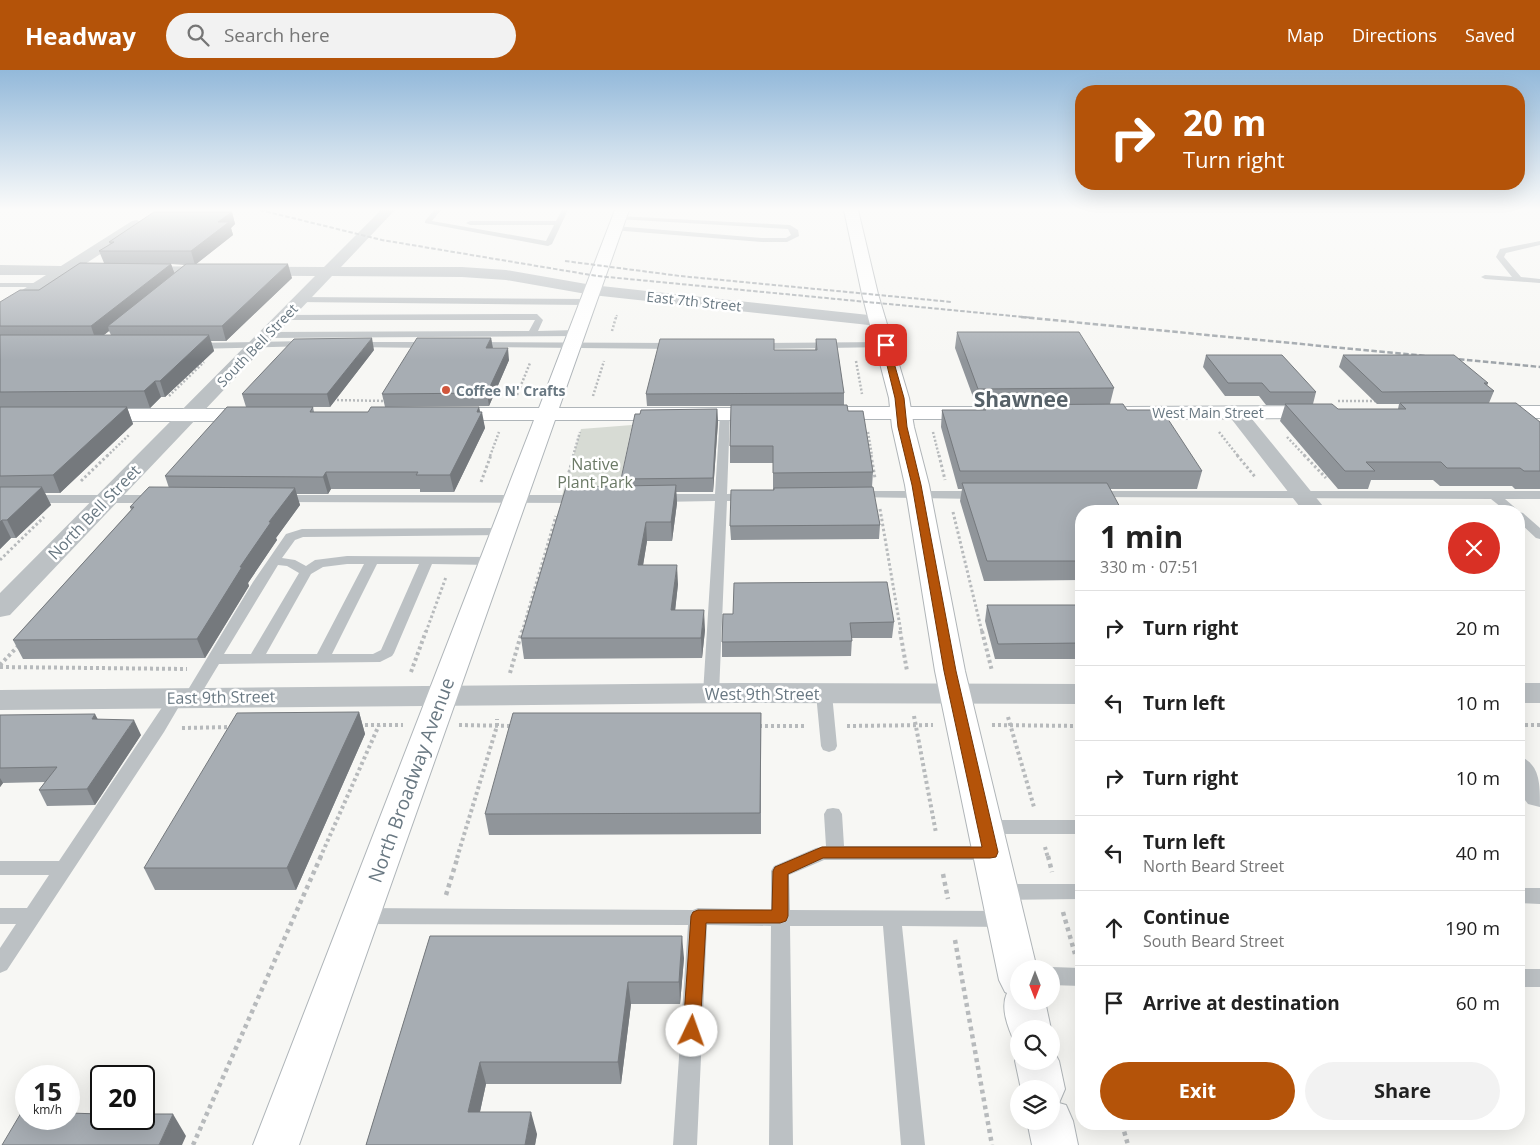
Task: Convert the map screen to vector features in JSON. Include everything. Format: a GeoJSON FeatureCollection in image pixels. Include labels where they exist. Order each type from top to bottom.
{"type":"FeatureCollection","features":[{"type":"Feature","properties":{"kind":"street"},"geometry":{"type":"LineString","coordinates":[[0,311],[80,260]]}},
{"type":"Feature","properties":{"kind":"street","name":"South Bell Street"},"geometry":{"type":"LineString","coordinates":[[188,415],[339,260]]}},
{"type":"Feature","properties":{"kind":"street","name":"North Broadway Avenue"},"geometry":{"type":"LineString","coordinates":[[276,1145],[603,260]]}},
{"type":"Feature","properties":{"kind":"street"},"geometry":{"type":"LineString","coordinates":[[863,260],[902,413],[903,427],[918,494],[930,566],[962,725],[1015,960]]}},
{"type":"Feature","properties":{"kind":"street","name":"East 7th Street"},"geometry":{"type":"LineString","coordinates":[[0,270],[462,272],[506,275],[590,296],[878,321]]}},
{"type":"Feature","properties":{"kind":"street","name":"West Main Street"},"geometry":{"type":"LineString","coordinates":[[1105,413],[1263,412],[1337,406]]}},
{"type":"Feature","properties":{"kind":"street"},"geometry":{"type":"LineString","coordinates":[[1236,412],[1308,503]]}},
{"type":"Feature","properties":{"kind":"street"},"geometry":{"type":"LineString","coordinates":[[1471,412],[1540,412]]}},
{"type":"Feature","properties":{"kind":"street"},"geometry":{"type":"LineString","coordinates":[[428,414],[507,414],[543,421],[588,414],[997,413]]}},
{"type":"Feature","properties":{"kind":"street"},"geometry":{"type":"LineString","coordinates":[[79,415],[279,415]]}},
{"type":"Feature","properties":{"kind":"street","name":"North Bell Street"},"geometry":{"type":"LineString","coordinates":[[0,609],[188,415]]}},
{"type":"Feature","properties":{"kind":"street"},"geometry":{"type":"LineString","coordinates":[[1525,693],[1540,693]]}},
{"type":"Feature","properties":{"kind":"street","name":"West 9th Street"},"geometry":{"type":"LineString","coordinates":[[437,710],[498,695],[1075,694]]}},
{"type":"Feature","properties":{"kind":"street","name":"East 9th Street"},"geometry":{"type":"LineString","coordinates":[[0,700],[396,695],[437,710]]}},
{"type":"Feature","properties":{"kind":"street"},"geometry":{"type":"LineString","coordinates":[[1525,776],[1540,795]]}},
{"type":"Feature","properties":{"kind":"street"},"geometry":{"type":"LineString","coordinates":[[1052,1130],[1056,1145]]}},
{"type":"Feature","properties":{"kind":"lane"},"geometry":{"type":"LineString","coordinates":[[1503,260],[1519,280]]}},
{"type":"Feature","properties":{"kind":"lane"},"geometry":{"type":"LineString","coordinates":[[177,283],[192,271]]}},
{"type":"Feature","properties":{"kind":"lane"},"geometry":{"type":"LineString","coordinates":[[1485,278],[1540,281]]}},
{"type":"Feature","properties":{"kind":"lane"},"geometry":{"type":"LineString","coordinates":[[0,285],[42,285]]}},
{"type":"Feature","properties":{"kind":"lane"},"geometry":{"type":"LineString","coordinates":[[300,300],[590,296]]}},
{"type":"Feature","properties":{"kind":"lane"},"geometry":{"type":"LineString","coordinates":[[0,300],[19,300]]}},
{"type":"Feature","properties":{"kind":"lane"},"geometry":{"type":"LineString","coordinates":[[283,318],[537,318],[539,320],[532,333]]}},
{"type":"Feature","properties":{"kind":"lane"},"geometry":{"type":"LineString","coordinates":[[183,346],[221,346],[261,340],[532,333],[608,346],[687,346]]}},
{"type":"Feature","properties":{"kind":"lane"},"geometry":{"type":"LineString","coordinates":[[461,345],[574,339]]}},
{"type":"Feature","properties":{"kind":"lane"},"geometry":{"type":"LineString","coordinates":[[261,340],[441,345]]}},
{"type":"Feature","properties":{"kind":"lane"},"geometry":{"type":"LineString","coordinates":[[747,346],[886,345]]}},
{"type":"Feature","properties":{"kind":"lane"},"geometry":{"type":"LineString","coordinates":[[711,694],[725,414]]}},
{"type":"Feature","properties":{"kind":"lane"},"geometry":{"type":"LineString","coordinates":[[840,496],[988,495]]}},
{"type":"Feature","properties":{"kind":"lane"},"geometry":{"type":"LineString","coordinates":[[1085,495],[1270,495],[1308,503],[1342,495],[1540,495]]}},
{"type":"Feature","properties":{"kind":"lane"},"geometry":{"type":"LineString","coordinates":[[1494,495],[1506,505]]}},
{"type":"Feature","properties":{"kind":"lane"},"geometry":{"type":"LineString","coordinates":[[646,498],[764,497]]}},
{"type":"Feature","properties":{"kind":"lane"},"geometry":{"type":"LineString","coordinates":[[0,499],[163,499]]}},
{"type":"Feature","properties":{"kind":"lane"},"geometry":{"type":"LineString","coordinates":[[269,499],[589,499]]}},
{"type":"Feature","properties":{"kind":"lane"},"geometry":{"type":"LineString","coordinates":[[1525,521],[1540,535]]}},
{"type":"Feature","properties":{"kind":"lane"},"geometry":{"type":"LineString","coordinates":[[0,964],[158,728],[216,659],[290,537],[302,532],[502,532]]}},
{"type":"Feature","properties":{"kind":"lane"},"geometry":{"type":"LineString","coordinates":[[256,659],[306,572],[320,563],[347,560],[491,561]]}},
{"type":"Feature","properties":{"kind":"lane"},"geometry":{"type":"LineString","coordinates":[[322,659],[373,560]]}},
{"type":"Feature","properties":{"kind":"lane"},"geometry":{"type":"LineString","coordinates":[[274,561],[290,563],[306,572]]}},
{"type":"Feature","properties":{"kind":"lane"},"geometry":{"type":"LineString","coordinates":[[216,659],[375,659],[386,654],[427,561]]}},
{"type":"Feature","properties":{"kind":"lane"},"geometry":{"type":"LineString","coordinates":[[824,694],[829,746]]}},
{"type":"Feature","properties":{"kind":"lane"},"geometry":{"type":"LineString","coordinates":[[833,814],[835,852]]}},
{"type":"Feature","properties":{"kind":"lane"},"geometry":{"type":"LineString","coordinates":[[780,1145],[780,871],[822,852],[939,853],[988,840],[1075,828]]}},
{"type":"Feature","properties":{"kind":"lane"},"geometry":{"type":"LineString","coordinates":[[0,868],[65,868]]}},
{"type":"Feature","properties":{"kind":"lane"},"geometry":{"type":"LineString","coordinates":[[361,916],[951,918],[1002,905],[1075,893]]}},
{"type":"Feature","properties":{"kind":"lane"},"geometry":{"type":"LineString","coordinates":[[1525,896],[1540,896]]}},
{"type":"Feature","properties":{"kind":"lane"},"geometry":{"type":"LineString","coordinates":[[0,916],[32,916]]}},
{"type":"Feature","properties":{"kind":"lane"},"geometry":{"type":"LineString","coordinates":[[684,1145],[698,916]]}},
{"type":"Feature","properties":{"kind":"lane"},"geometry":{"type":"LineString","coordinates":[[892,918],[913,1145]]}},
{"type":"Feature","properties":{"kind":"lane"},"geometry":{"type":"LineString","coordinates":[[1060,976],[1075,977]]}},
{"type":"Feature","properties":{"kind":"lane"},"geometry":{"type":"LineString","coordinates":[[1525,978],[1540,978]]}},
{"type":"Feature","properties":{"kind":"path"},"geometry":{"type":"LineString","coordinates":[[588,414],[617,315]]}},
{"type":"Feature","properties":{"kind":"path"},"geometry":{"type":"LineString","coordinates":[[0,560],[221,346]]}},
{"type":"Feature","properties":{"kind":"path"},"geometry":{"type":"LineString","coordinates":[[855,353],[910,694],[992,1145]]}},
{"type":"Feature","properties":{"kind":"path"},"geometry":{"type":"LineString","coordinates":[[474,499],[507,414],[515,401],[530,363]]}},
{"type":"Feature","properties":{"kind":"path"},"geometry":{"type":"LineString","coordinates":[[1337,406],[1381,401]]}},
{"type":"Feature","properties":{"kind":"path"},"geometry":{"type":"LineString","coordinates":[[1204,412],[1270,495]]}},
{"type":"Feature","properties":{"kind":"path"},"geometry":{"type":"LineString","coordinates":[[1263,412],[1342,495]]}},
{"type":"Feature","properties":{"kind":"path"},"geometry":{"type":"LineString","coordinates":[[440,915],[496,726],[498,695],[511,672],[581,429],[543,421]]}},
{"type":"Feature","properties":{"kind":"path"},"geometry":{"type":"LineString","coordinates":[[193,1145],[379,725],[412,671],[452,561]]}},
{"type":"Feature","properties":{"kind":"path"},"geometry":{"type":"LineString","coordinates":[[350,726],[379,725],[437,710],[496,726],[516,726]]}},
{"type":"Feature","properties":{"kind":"path"},"geometry":{"type":"LineString","coordinates":[[1525,725],[1540,725]]}},
{"type":"Feature","properties":{"kind":"path"},"geometry":{"type":"LineString","coordinates":[[749,726],[1075,726]]}},
{"type":"Feature","properties":{"kind":"path"},"geometry":{"type":"LineString","coordinates":[[158,728],[235,727]]}},
{"type":"Feature","properties":{"kind":"path"},"geometry":{"type":"LineString","coordinates":[[1124,1130],[1128,1145]]}},
{"type":"Feature","properties":{"kind":"green space","name":"Native Plant Park"},"geometry":{"type":"Polygon","coordinates":[[[632,425],[616,501],[561,499],[581,429],[632,425]]]}},
{"type":"Feature","properties":{"kind":"building"},"geometry":{"type":"Polygon","coordinates":[[[80,263],[171,264],[91,326],[0,326],[0,302],[20,290],[39,290],[80,263]]]}},
{"type":"Feature","properties":{"kind":"building"},"geometry":{"type":"Polygon","coordinates":[[[186,264],[288,264],[222,326],[108,326],[186,264]]]}},
{"type":"Feature","properties":{"kind":"building"},"geometry":{"type":"Polygon","coordinates":[[[957,332],[1079,332],[1114,388],[978,389],[957,332]]]}},
{"type":"Feature","properties":{"kind":"building"},"geometry":{"type":"Polygon","coordinates":[[[0,335],[209,335],[160,381],[155,381],[144,391],[0,392],[0,335]]]}},
{"type":"Feature","properties":{"kind":"building"},"geometry":{"type":"Polygon","coordinates":[[[372,338],[327,394],[242,394],[294,339],[372,338]]]}},
{"type":"Feature","properties":{"kind":"building"},"geometry":{"type":"Polygon","coordinates":[[[417,338],[491,338],[486,348],[508,348],[487,393],[382,394],[417,338]]]}},
{"type":"Feature","properties":{"kind":"building"},"geometry":{"type":"Polygon","coordinates":[[[660,339],[774,339],[774,350],[817,350],[816,339],[836,339],[844,393],[646,394],[660,339]]]}},
{"type":"Feature","properties":{"kind":"building"},"geometry":{"type":"Polygon","coordinates":[[[1206,355],[1282,355],[1316,392],[1270,392],[1262,383],[1228,383],[1206,355]]]}},
{"type":"Feature","properties":{"kind":"building"},"geometry":{"type":"Polygon","coordinates":[[[1343,355],[1454,355],[1488,383],[1484,383],[1494,391],[1382,392],[1343,355]]]}},
{"type":"Feature","properties":{"kind":"building"},"geometry":{"type":"Polygon","coordinates":[[[1400,403],[1516,403],[1540,422],[1540,471],[1524,471],[1520,468],[1447,468],[1441,462],[1366,462],[1375,471],[1345,471],[1285,404],[1332,404],[1338,409],[1406,409],[1400,403]]]}},
{"type":"Feature","properties":{"kind":"building"},"geometry":{"type":"Polygon","coordinates":[[[1123,404],[1127,410],[1162,410],[1202,471],[960,471],[942,410],[986,410],[984,405],[1123,404]]]}},
{"type":"Feature","properties":{"kind":"building"},"geometry":{"type":"Polygon","coordinates":[[[731,405],[847,405],[848,411],[863,411],[873,472],[773,473],[773,446],[730,446],[731,405]]]}},
{"type":"Feature","properties":{"kind":"building"},"geometry":{"type":"Polygon","coordinates":[[[0,407],[127,407],[53,475],[0,476],[0,407]]]}},
{"type":"Feature","properties":{"kind":"building"},"geometry":{"type":"Polygon","coordinates":[[[227,407],[313,407],[310,412],[368,412],[371,407],[479,407],[477,412],[482,412],[450,475],[416,475],[418,472],[326,472],[323,477],[165,476],[227,407]]]}},
{"type":"Feature","properties":{"kind":"building"},"geometry":{"type":"Polygon","coordinates":[[[717,409],[713,478],[621,479],[635,414],[640,414],[641,410],[717,409]]]}},
{"type":"Feature","properties":{"kind":"building"},"geometry":{"type":"Polygon","coordinates":[[[962,483],[1107,483],[1119,505],[1075,505],[1075,561],[987,561],[962,483]]]}},
{"type":"Feature","properties":{"kind":"building"},"geometry":{"type":"Polygon","coordinates":[[[676,485],[671,522],[646,522],[638,565],[677,565],[671,610],[704,610],[701,638],[521,638],[566,487],[676,485]]]}},
{"type":"Feature","properties":{"kind":"building"},"geometry":{"type":"Polygon","coordinates":[[[0,487],[42,487],[7,520],[0,522],[0,487]]]}},
{"type":"Feature","properties":{"kind":"building"},"geometry":{"type":"Polygon","coordinates":[[[149,487],[295,488],[269,522],[271,522],[240,567],[242,567],[197,639],[13,640],[134,507],[130,507],[149,487]]]}},
{"type":"Feature","properties":{"kind":"building"},"geometry":{"type":"Polygon","coordinates":[[[873,487],[880,525],[730,526],[731,490],[873,487]]]}},
{"type":"Feature","properties":{"kind":"building"},"geometry":{"type":"Polygon","coordinates":[[[887,582],[894,622],[850,623],[852,641],[722,642],[723,614],[733,614],[734,583],[887,582]]]}},
{"type":"Feature","properties":{"kind":"building"},"geometry":{"type":"Polygon","coordinates":[[[987,605],[1075,605],[1075,643],[998,644],[987,605]]]}},
{"type":"Feature","properties":{"kind":"building"},"geometry":{"type":"Polygon","coordinates":[[[359,712],[287,868],[144,868],[237,713],[359,712]]]}},
{"type":"Feature","properties":{"kind":"building"},"geometry":{"type":"Polygon","coordinates":[[[513,713],[761,713],[760,813],[485,814],[513,713]]]}},
{"type":"Feature","properties":{"kind":"building"},"geometry":{"type":"Polygon","coordinates":[[[95,714],[92,719],[134,720],[87,789],[39,790],[57,767],[0,768],[0,715],[95,714]]]}},
{"type":"Feature","properties":{"kind":"building"},"geometry":{"type":"Polygon","coordinates":[[[430,936],[682,936],[679,982],[628,982],[618,1062],[480,1062],[468,1112],[531,1112],[525,1145],[366,1145],[430,936]]]}},
{"type":"Feature","properties":{"kind":"building"},"geometry":{"type":"Polygon","coordinates":[[[80,1113],[90,1114],[90,1130],[155,1130],[155,1114],[173,1114],[159,1145],[2,1145],[15,1123],[15,1130],[80,1130],[80,1113]]]}},
{"type":"Feature","properties":{"kind":"railway"},"geometry":{"type":"LineString","coordinates":[[502,260],[597,276],[1034,318]]}},
{"type":"Feature","properties":{"kind":"railway"},"geometry":{"type":"LineString","coordinates":[[565,261],[680,276],[952,302]]}},
{"type":"Feature","properties":{"kind":"railway"},"geometry":{"type":"LineString","coordinates":[[1021,317],[1540,367]]}},
{"type":"Feature","properties":{"kind":"place","name":"Coffee N' Crafts"},"geometry":{"type":"Point","coordinates":[446,390]}},
{"type":"Feature","properties":{"kind":"district","name":"Shawnee"},"geometry":{"type":"Point","coordinates":[1021,399]}},
{"type":"Feature","properties":{"kind":"route"},"geometry":{"type":"LineString","coordinates":[[692,1031],[698,916],[780,916],[780,871],[822,852],[990,852],[950,671],[928,556],[917,485],[903,427],[900,398],[886,345]]}}]}
